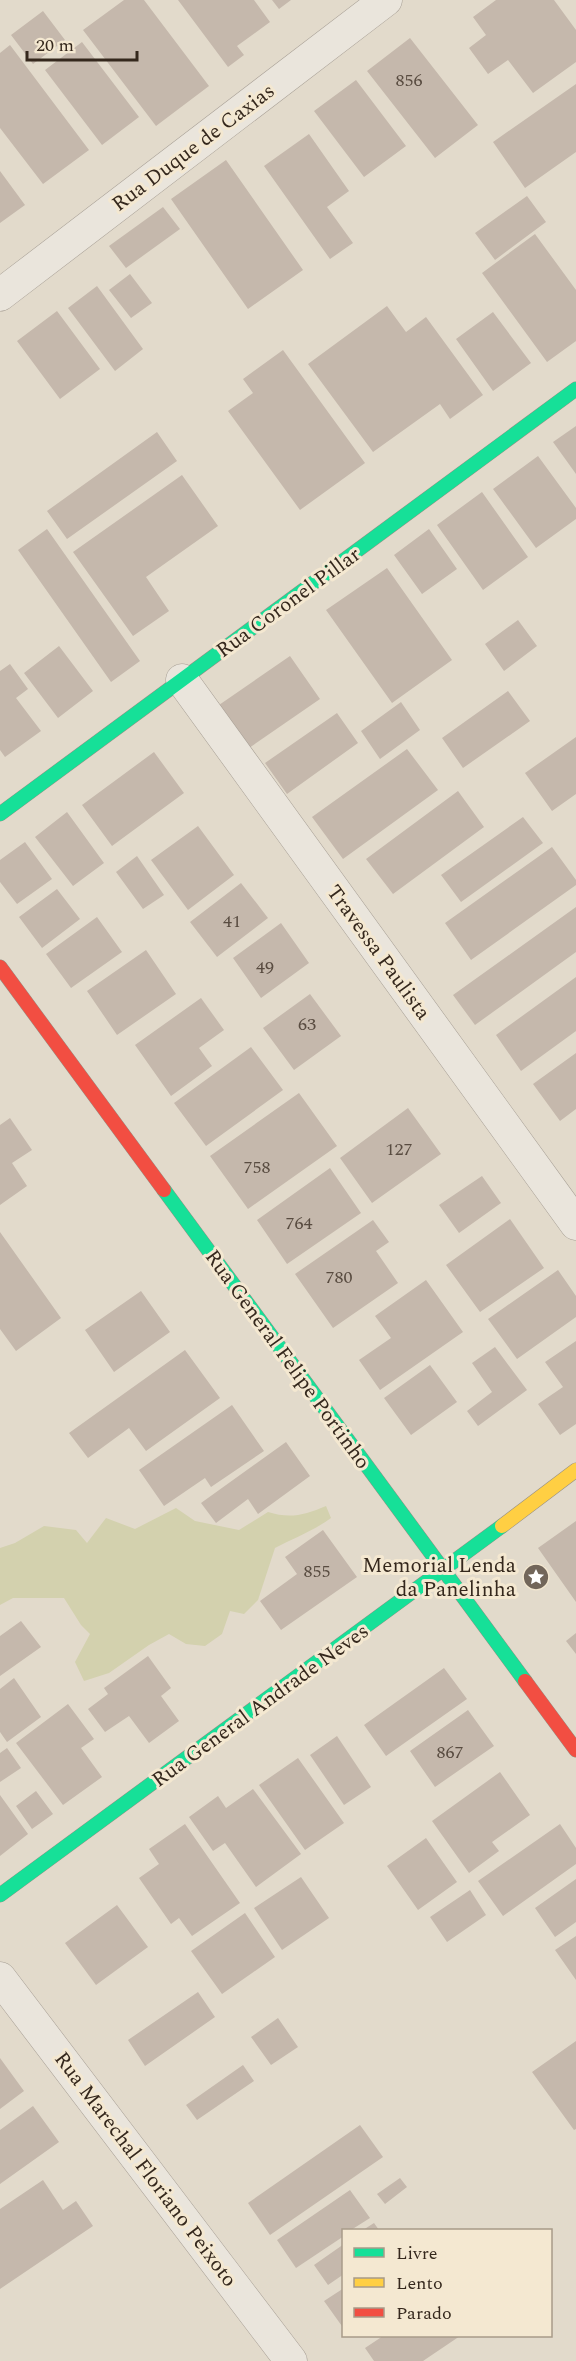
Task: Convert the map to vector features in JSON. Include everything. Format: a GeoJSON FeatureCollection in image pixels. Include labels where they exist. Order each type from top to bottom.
{"type":"FeatureCollection","features":[{"type":"Feature","properties":{"kind":"street","name":"Rua Duque de Caxias"},"geometry":{"type":"LineString","coordinates":[[0,295],[386,0]]}},
{"type":"Feature","properties":{"kind":"street","name":"Rua Coronel Pillar"},"geometry":{"type":"LineString","coordinates":[[0,814],[576,389]]}},
{"type":"Feature","properties":{"kind":"street","name":"Travessa Paulista"},"geometry":{"type":"LineString","coordinates":[[182,680],[576,1224]]}},
{"type":"Feature","properties":{"kind":"street","name":"Rua General Felipe Portinho"},"geometry":{"type":"LineString","coordinates":[[0,967],[576,1750]]}},
{"type":"Feature","properties":{"kind":"street","name":"Rua General Andrade Neves"},"geometry":{"type":"LineString","coordinates":[[0,1895],[576,1470]]}},
{"type":"Feature","properties":{"kind":"street","name":"Rua Marechal Floriano Peixoto"},"geometry":{"type":"LineString","coordinates":[[0,1978],[291,2361]]}},
{"type":"Feature","properties":{"kind":"shaded area"},"geometry":{"type":"Polygon","coordinates":[[[326,1506],[331,1518],[275,1548],[258,1600],[244,1614],[230,1611],[222,1634],[205,1646],[186,1644],[169,1634],[109,1673],[84,1681],[75,1662],[90,1634],[81,1625],[64,1598],[13,1598],[0,1605],[0,1548],[15,1543],[44,1526],[76,1530],[87,1543],[106,1518],[135,1529],[176,1508],[195,1521],[239,1530],[268,1512],[297,1515],[326,1506]]]}},
{"type":"Feature","properties":{"kind":"building"},"geometry":{"type":"Polygon","coordinates":[[[124,0],[144,0],[209,86],[156,126],[83,30],[124,0]]]}},
{"type":"Feature","properties":{"kind":"building"},"geometry":{"type":"Polygon","coordinates":[[[178,0],[254,0],[270,22],[237,46],[244,55],[228,67],[178,0]]]}},
{"type":"Feature","properties":{"kind":"building"},"geometry":{"type":"Polygon","coordinates":[[[272,0],[291,0],[279,9],[272,0]]]}},
{"type":"Feature","properties":{"kind":"building"},"geometry":{"type":"Polygon","coordinates":[[[496,0],[554,0],[576,30],[576,62],[533,93],[508,60],[488,74],[469,48],[486,35],[473,17],[496,0]]]}},
{"type":"Feature","properties":{"kind":"building"},"geometry":{"type":"Polygon","coordinates":[[[43,11],[65,40],[33,64],[11,35],[43,11]]]}},
{"type":"Feature","properties":{"kind":"building"},"geometry":{"type":"Polygon","coordinates":[[[410,38],[478,125],[435,158],[367,71],[410,38]]]}},
{"type":"Feature","properties":{"kind":"building"},"geometry":{"type":"Polygon","coordinates":[[[82,42],[139,117],[102,145],[45,70],[82,42]]]}},
{"type":"Feature","properties":{"kind":"building"},"geometry":{"type":"Polygon","coordinates":[[[10,45],[89,150],[43,184],[0,128],[0,53],[10,45]]]}},
{"type":"Feature","properties":{"kind":"building"},"geometry":{"type":"Polygon","coordinates":[[[356,80],[406,146],[364,177],[314,111],[356,80]]]}},
{"type":"Feature","properties":{"kind":"building"},"geometry":{"type":"Polygon","coordinates":[[[576,84],[576,152],[525,188],[493,142],[576,84]]]}},
{"type":"Feature","properties":{"kind":"building"},"geometry":{"type":"Polygon","coordinates":[[[309,134],[349,191],[327,207],[353,243],[330,259],[264,166],[309,134]]]}},
{"type":"Feature","properties":{"kind":"building"},"geometry":{"type":"Polygon","coordinates":[[[226,160],[303,270],[248,309],[171,199],[226,160]]]}},
{"type":"Feature","properties":{"kind":"building"},"geometry":{"type":"Polygon","coordinates":[[[0,171],[25,205],[0,223],[0,171]]]}},
{"type":"Feature","properties":{"kind":"building"},"geometry":{"type":"Polygon","coordinates":[[[527,196],[546,222],[495,260],[475,233],[527,196]]]}},
{"type":"Feature","properties":{"kind":"building"},"geometry":{"type":"Polygon","coordinates":[[[163,207],[180,229],[126,268],[109,246],[163,207]]]}},
{"type":"Feature","properties":{"kind":"building"},"geometry":{"type":"Polygon","coordinates":[[[535,234],[576,290],[576,341],[547,362],[482,273],[535,234]]]}},
{"type":"Feature","properties":{"kind":"building"},"geometry":{"type":"Polygon","coordinates":[[[130,274],[152,303],[131,318],[109,290],[130,274]]]}},
{"type":"Feature","properties":{"kind":"building"},"geometry":{"type":"Polygon","coordinates":[[[97,286],[143,349],[115,371],[68,308],[97,286]]]}},
{"type":"Feature","properties":{"kind":"building"},"geometry":{"type":"Polygon","coordinates":[[[387,306],[406,332],[426,317],[483,395],[450,419],[440,404],[373,452],[308,364],[387,306]]]}},
{"type":"Feature","properties":{"kind":"building"},"geometry":{"type":"Polygon","coordinates":[[[57,311],[100,369],[60,399],[17,341],[57,311]]]}},
{"type":"Feature","properties":{"kind":"building"},"geometry":{"type":"Polygon","coordinates":[[[493,312],[531,363],[493,391],[456,339],[493,312]]]}},
{"type":"Feature","properties":{"kind":"building"},"geometry":{"type":"Polygon","coordinates":[[[283,350],[365,463],[300,510],[228,411],[253,393],[243,379],[283,350]]]}},
{"type":"Feature","properties":{"kind":"building"},"geometry":{"type":"Polygon","coordinates":[[[576,426],[576,474],[553,442],[576,426]]]}},
{"type":"Feature","properties":{"kind":"building"},"geometry":{"type":"Polygon","coordinates":[[[157,432],[177,461],[67,539],[47,511],[157,432]]]}},
{"type":"Feature","properties":{"kind":"building"},"geometry":{"type":"Polygon","coordinates":[[[538,456],[576,508],[576,519],[536,548],[493,489],[538,456]]]}},
{"type":"Feature","properties":{"kind":"building"},"geometry":{"type":"Polygon","coordinates":[[[182,475],[218,526],[146,577],[169,611],[133,636],[73,552],[182,475]]]}},
{"type":"Feature","properties":{"kind":"building"},"geometry":{"type":"Polygon","coordinates":[[[482,492],[528,557],[483,590],[437,525],[482,492]]]}},
{"type":"Feature","properties":{"kind":"building"},"geometry":{"type":"Polygon","coordinates":[[[47,529],[140,661],[111,682],[18,550],[47,529]]]}},
{"type":"Feature","properties":{"kind":"building"},"geometry":{"type":"Polygon","coordinates":[[[429,529],[457,569],[422,594],[394,555],[429,529]]]}},
{"type":"Feature","properties":{"kind":"building"},"geometry":{"type":"Polygon","coordinates":[[[387,568],[452,660],[392,703],[326,610],[387,568]]]}},
{"type":"Feature","properties":{"kind":"building"},"geometry":{"type":"Polygon","coordinates":[[[518,620],[537,646],[504,671],[485,644],[518,620]]]}},
{"type":"Feature","properties":{"kind":"building"},"geometry":{"type":"Polygon","coordinates":[[[59,646],[93,691],[58,718],[24,673],[59,646]]]}},
{"type":"Feature","properties":{"kind":"building"},"geometry":{"type":"Polygon","coordinates":[[[290,656],[320,699],[249,748],[219,705],[290,656]]]}},
{"type":"Feature","properties":{"kind":"building"},"geometry":{"type":"Polygon","coordinates":[[[10,664],[28,689],[16,698],[41,731],[5,757],[0,750],[0,671],[10,664]]]}},
{"type":"Feature","properties":{"kind":"building"},"geometry":{"type":"Polygon","coordinates":[[[508,691],[530,721],[463,768],[442,738],[508,691]]]}},
{"type":"Feature","properties":{"kind":"building"},"geometry":{"type":"Polygon","coordinates":[[[401,702],[420,730],[380,759],[361,731],[401,702]]]}},
{"type":"Feature","properties":{"kind":"building"},"geometry":{"type":"Polygon","coordinates":[[[337,713],[358,743],[287,794],[265,763],[337,713]]]}},
{"type":"Feature","properties":{"kind":"building"},"geometry":{"type":"Polygon","coordinates":[[[576,737],[576,794],[552,811],[525,773],[576,737]]]}},
{"type":"Feature","properties":{"kind":"building"},"geometry":{"type":"Polygon","coordinates":[[[407,749],[438,790],[343,859],[312,817],[407,749]]]}},
{"type":"Feature","properties":{"kind":"building"},"geometry":{"type":"Polygon","coordinates":[[[154,752],[184,793],[112,846],[82,805],[154,752]]]}},
{"type":"Feature","properties":{"kind":"building"},"geometry":{"type":"Polygon","coordinates":[[[458,791],[484,827],[393,894],[366,859],[458,791]]]}},
{"type":"Feature","properties":{"kind":"building"},"geometry":{"type":"Polygon","coordinates":[[[67,812],[104,863],[73,886],[35,837],[67,812]]]}},
{"type":"Feature","properties":{"kind":"building"},"geometry":{"type":"Polygon","coordinates":[[[523,817],[543,843],[461,902],[441,875],[523,817]]]}},
{"type":"Feature","properties":{"kind":"building"},"geometry":{"type":"Polygon","coordinates":[[[198,826],[234,875],[188,910],[151,860],[198,826]]]}},
{"type":"Feature","properties":{"kind":"building"},"geometry":{"type":"Polygon","coordinates":[[[25,842],[52,879],[17,904],[0,882],[0,860],[25,842]]]}},
{"type":"Feature","properties":{"kind":"building"},"geometry":{"type":"Polygon","coordinates":[[[552,847],[576,880],[576,885],[471,960],[445,923],[552,847]]]}},
{"type":"Feature","properties":{"kind":"building"},"geometry":{"type":"Polygon","coordinates":[[[137,856],[164,895],[143,909],[116,872],[137,856]]]}},
{"type":"Feature","properties":{"kind":"building"},"geometry":{"type":"Polygon","coordinates":[[[241,883],[268,918],[217,957],[190,922],[241,883]]]}},
{"type":"Feature","properties":{"kind":"building"},"geometry":{"type":"Polygon","coordinates":[[[57,889],[80,919],[42,948],[19,917],[57,889]]]}},
{"type":"Feature","properties":{"kind":"building"},"geometry":{"type":"Polygon","coordinates":[[[576,907],[576,952],[475,1025],[453,995],[576,907]]]}},
{"type":"Feature","properties":{"kind":"building"},"geometry":{"type":"Polygon","coordinates":[[[97,917],[122,952],[71,988],[46,954],[97,917]]]}},
{"type":"Feature","properties":{"kind":"building"},"geometry":{"type":"Polygon","coordinates":[[[281,923],[309,963],[261,998],[233,958],[281,923]]]}},
{"type":"Feature","properties":{"kind":"building"},"geometry":{"type":"Polygon","coordinates":[[[146,950],[176,994],[117,1035],[87,991],[146,950]]]}},
{"type":"Feature","properties":{"kind":"building"},"geometry":{"type":"Polygon","coordinates":[[[576,977],[576,1031],[521,1071],[496,1035],[576,977]]]}},
{"type":"Feature","properties":{"kind":"building"},"geometry":{"type":"Polygon","coordinates":[[[310,994],[341,1036],[294,1070],[263,1028],[310,994]]]}},
{"type":"Feature","properties":{"kind":"building"},"geometry":{"type":"Polygon","coordinates":[[[201,998],[224,1030],[199,1048],[212,1066],[171,1096],[135,1045],[201,998]]]}},
{"type":"Feature","properties":{"kind":"building"},"geometry":{"type":"Polygon","coordinates":[[[251,1047],[283,1090],[206,1146],[174,1103],[251,1047]]]}},
{"type":"Feature","properties":{"kind":"building"},"geometry":{"type":"Polygon","coordinates":[[[576,1053],[576,1109],[560,1121],[533,1084],[576,1053]]]}},
{"type":"Feature","properties":{"kind":"building"},"geometry":{"type":"Polygon","coordinates":[[[299,1093],[337,1146],[248,1209],[210,1156],[299,1093]]]}},
{"type":"Feature","properties":{"kind":"building"},"geometry":{"type":"Polygon","coordinates":[[[408,1108],[441,1154],[372,1203],[340,1158],[408,1108]]]}},
{"type":"Feature","properties":{"kind":"building"},"geometry":{"type":"Polygon","coordinates":[[[10,1118],[32,1150],[12,1163],[27,1186],[0,1205],[0,1125],[10,1118]]]}},
{"type":"Feature","properties":{"kind":"building"},"geometry":{"type":"Polygon","coordinates":[[[330,1168],[361,1213],[287,1264],[257,1220],[330,1168]]]}},
{"type":"Feature","properties":{"kind":"building"},"geometry":{"type":"Polygon","coordinates":[[[482,1176],[501,1203],[459,1233],[439,1205],[482,1176]]]}},
{"type":"Feature","properties":{"kind":"building"},"geometry":{"type":"Polygon","coordinates":[[[510,1219],[544,1268],[480,1312],[446,1265],[510,1219]]]}},
{"type":"Feature","properties":{"kind":"building"},"geometry":{"type":"Polygon","coordinates":[[[373,1220],[389,1242],[376,1251],[398,1283],[333,1328],[295,1274],[373,1220]]]}},
{"type":"Feature","properties":{"kind":"building"},"geometry":{"type":"Polygon","coordinates":[[[0,1232],[61,1318],[16,1351],[0,1329],[0,1232]]]}},
{"type":"Feature","properties":{"kind":"building"},"geometry":{"type":"Polygon","coordinates":[[[558,1270],[576,1296],[576,1317],[517,1359],[488,1319],[558,1270]]]}},
{"type":"Feature","properties":{"kind":"building"},"geometry":{"type":"Polygon","coordinates":[[[426,1280],[463,1332],[380,1390],[359,1360],[391,1338],[375,1316],[426,1280]]]}},
{"type":"Feature","properties":{"kind":"building"},"geometry":{"type":"Polygon","coordinates":[[[141,1291],[170,1332],[114,1372],[85,1330],[141,1291]]]}},
{"type":"Feature","properties":{"kind":"building"},"geometry":{"type":"Polygon","coordinates":[[[576,1341],[576,1424],[560,1435],[538,1404],[563,1387],[545,1362],[576,1341]]]}},
{"type":"Feature","properties":{"kind":"building"},"geometry":{"type":"Polygon","coordinates":[[[495,1347],[527,1390],[478,1426],[467,1411],[492,1392],[472,1363],[495,1347]]]}},
{"type":"Feature","properties":{"kind":"building"},"geometry":{"type":"Polygon","coordinates":[[[185,1350],[220,1398],[146,1451],[129,1428],[88,1458],[69,1433],[185,1350]]]}},
{"type":"Feature","properties":{"kind":"building"},"geometry":{"type":"Polygon","coordinates":[[[430,1365],[457,1402],[411,1435],[384,1398],[430,1365]]]}},
{"type":"Feature","properties":{"kind":"building"},"geometry":{"type":"Polygon","coordinates":[[[232,1405],[264,1451],[211,1487],[205,1478],[164,1506],[139,1470],[232,1405]]]}},
{"type":"Feature","properties":{"kind":"building"},"geometry":{"type":"Polygon","coordinates":[[[286,1442],[310,1476],[258,1514],[248,1499],[216,1523],[201,1503],[286,1442]]]}},
{"type":"Feature","properties":{"kind":"building"},"geometry":{"type":"Polygon","coordinates":[[[576,1521],[576,1602],[538,1548],[576,1521]]]}},
{"type":"Feature","properties":{"kind":"building"},"geometry":{"type":"Polygon","coordinates":[[[323,1530],[357,1577],[281,1630],[260,1601],[297,1574],[285,1557],[323,1530]]]}},
{"type":"Feature","properties":{"kind":"building"},"geometry":{"type":"Polygon","coordinates":[[[21,1621],[41,1647],[0,1676],[0,1636],[21,1621]]]}},
{"type":"Feature","properties":{"kind":"building"},"geometry":{"type":"Polygon","coordinates":[[[576,1633],[576,1654],[566,1641],[576,1633]]]}},
{"type":"Feature","properties":{"kind":"building"},"geometry":{"type":"Polygon","coordinates":[[[148,1656],[171,1688],[161,1696],[179,1721],[149,1743],[129,1716],[105,1732],[88,1709],[108,1694],[104,1688],[148,1656]]]}},
{"type":"Feature","properties":{"kind":"building"},"geometry":{"type":"Polygon","coordinates":[[[444,1668],[467,1699],[386,1756],[364,1725],[444,1668]]]}},
{"type":"Feature","properties":{"kind":"building"},"geometry":{"type":"Polygon","coordinates":[[[14,1678],[41,1717],[7,1742],[0,1732],[0,1689],[14,1678]]]}},
{"type":"Feature","properties":{"kind":"building"},"geometry":{"type":"Polygon","coordinates":[[[68,1704],[94,1739],[81,1748],[102,1777],[63,1805],[16,1743],[68,1704]]]}},
{"type":"Feature","properties":{"kind":"building"},"geometry":{"type":"Polygon","coordinates":[[[468,1710],[494,1746],[435,1787],[410,1751],[468,1710]]]}},
{"type":"Feature","properties":{"kind":"building"},"geometry":{"type":"Polygon","coordinates":[[[337,1736],[371,1787],[344,1805],[310,1755],[337,1736]]]}},
{"type":"Feature","properties":{"kind":"building"},"geometry":{"type":"Polygon","coordinates":[[[7,1748],[21,1768],[0,1782],[0,1753],[7,1748]]]}},
{"type":"Feature","properties":{"kind":"building"},"geometry":{"type":"Polygon","coordinates":[[[298,1758],[344,1823],[305,1850],[259,1785],[298,1758]]]}},
{"type":"Feature","properties":{"kind":"building"},"geometry":{"type":"Polygon","coordinates":[[[500,1772],[530,1815],[492,1842],[499,1851],[469,1873],[432,1821],[500,1772]]]}},
{"type":"Feature","properties":{"kind":"building"},"geometry":{"type":"Polygon","coordinates":[[[253,1789],[301,1854],[256,1887],[225,1843],[213,1851],[189,1817],[218,1796],[226,1808],[253,1789]]]}},
{"type":"Feature","properties":{"kind":"building"},"geometry":{"type":"Polygon","coordinates":[[[36,1791],[53,1814],[32,1829],[16,1806],[36,1791]]]}},
{"type":"Feature","properties":{"kind":"building"},"geometry":{"type":"Polygon","coordinates":[[[0,1795],[28,1834],[0,1856],[0,1795]]]}},
{"type":"Feature","properties":{"kind":"building"},"geometry":{"type":"Polygon","coordinates":[[[185,1824],[240,1903],[192,1936],[179,1918],[171,1924],[139,1878],[159,1864],[149,1849],[185,1824]]]}},
{"type":"Feature","properties":{"kind":"building"},"geometry":{"type":"Polygon","coordinates":[[[560,1824],[576,1848],[576,1864],[503,1916],[478,1881],[560,1824]]]}},
{"type":"Feature","properties":{"kind":"building"},"geometry":{"type":"Polygon","coordinates":[[[426,1838],[457,1882],[418,1910],[387,1866],[426,1838]]]}},
{"type":"Feature","properties":{"kind":"building"},"geometry":{"type":"Polygon","coordinates":[[[301,1877],[329,1918],[282,1950],[254,1908],[301,1877]]]}},
{"type":"Feature","properties":{"kind":"building"},"geometry":{"type":"Polygon","coordinates":[[[576,1879],[576,1922],[555,1937],[535,1908],[576,1879]]]}},
{"type":"Feature","properties":{"kind":"building"},"geometry":{"type":"Polygon","coordinates":[[[470,1890],[486,1915],[447,1942],[430,1917],[470,1890]]]}},
{"type":"Feature","properties":{"kind":"building"},"geometry":{"type":"Polygon","coordinates":[[[117,1905],[148,1947],[96,1985],[65,1943],[117,1905]]]}},
{"type":"Feature","properties":{"kind":"building"},"geometry":{"type":"Polygon","coordinates":[[[245,1913],[275,1957],[222,1994],[191,1951],[245,1913]]]}},
{"type":"Feature","properties":{"kind":"building"},"geometry":{"type":"Polygon","coordinates":[[[576,1936],[576,1980],[555,1950],[576,1936]]]}},
{"type":"Feature","properties":{"kind":"building"},"geometry":{"type":"Polygon","coordinates":[[[198,1992],[215,2017],[145,2066],[128,2040],[198,1992]]]}},
{"type":"Feature","properties":{"kind":"building"},"geometry":{"type":"Polygon","coordinates":[[[278,2018],[298,2047],[271,2065],[251,2037],[278,2018]]]}},
{"type":"Feature","properties":{"kind":"building"},"geometry":{"type":"Polygon","coordinates":[[[576,2041],[576,2129],[574,2130],[532,2072],[576,2041]]]}},
{"type":"Feature","properties":{"kind":"building"},"geometry":{"type":"Polygon","coordinates":[[[0,2058],[24,2091],[0,2109],[0,2058]]]}},
{"type":"Feature","properties":{"kind":"building"},"geometry":{"type":"Polygon","coordinates":[[[243,2065],[254,2081],[197,2120],[186,2105],[243,2065]]]}},
{"type":"Feature","properties":{"kind":"building"},"geometry":{"type":"Polygon","coordinates":[[[33,2106],[59,2142],[0,2184],[0,2130],[33,2106]]]}},
{"type":"Feature","properties":{"kind":"building"},"geometry":{"type":"Polygon","coordinates":[[[360,2125],[383,2157],[270,2235],[248,2203],[360,2125]]]}},
{"type":"Feature","properties":{"kind":"building"},"geometry":{"type":"Polygon","coordinates":[[[400,2178],[407,2187],[385,2204],[377,2194],[400,2178]]]}},
{"type":"Feature","properties":{"kind":"building"},"geometry":{"type":"Polygon","coordinates":[[[43,2180],[63,2210],[76,2201],[93,2226],[0,2289],[0,2209],[43,2180]]]}},
{"type":"Feature","properties":{"kind":"building"},"geometry":{"type":"Polygon","coordinates":[[[350,2190],[370,2218],[353,2229],[342,2229],[342,2237],[296,2268],[277,2240],[350,2190]]]}},
{"type":"Feature","properties":{"kind":"building"},"geometry":{"type":"Polygon","coordinates":[[[374,2223],[378,2229],[365,2229],[374,2223]]]}},
{"type":"Feature","properties":{"kind":"building"},"geometry":{"type":"Polygon","coordinates":[[[342,2245],[342,2275],[328,2285],[314,2265],[342,2245]]]}},
{"type":"Feature","properties":{"kind":"building"},"geometry":{"type":"Polygon","coordinates":[[[342,2289],[342,2326],[324,2301],[342,2289]]]}},
{"type":"Feature","properties":{"kind":"building"},"geometry":{"type":"Polygon","coordinates":[[[382,2337],[459,2337],[423,2361],[374,2361],[365,2348],[382,2337]]]}},
{"type":"Feature","properties":{"kind":"traffic: fast"},"geometry":{"type":"LineString","coordinates":[[0,814],[576,389]]}},
{"type":"Feature","properties":{"kind":"traffic: fast"},"geometry":{"type":"LineString","coordinates":[[164,1190],[525,1681]]}},
{"type":"Feature","properties":{"kind":"traffic: fast"},"geometry":{"type":"LineString","coordinates":[[0,1895],[502,1526]]}},
{"type":"Feature","properties":{"kind":"traffic: slow"},"geometry":{"type":"LineString","coordinates":[[502,1526],[576,1470]]}},
{"type":"Feature","properties":{"kind":"traffic: jam"},"geometry":{"type":"LineString","coordinates":[[0,967],[164,1190]]}},
{"type":"Feature","properties":{"kind":"traffic: jam"},"geometry":{"type":"LineString","coordinates":[[525,1681],[576,1750]]}},
{"type":"Feature","properties":{"kind":"place","name":"Memorial Lenda da Panelinha"},"geometry":{"type":"Point","coordinates":[536,1577]}}]}
